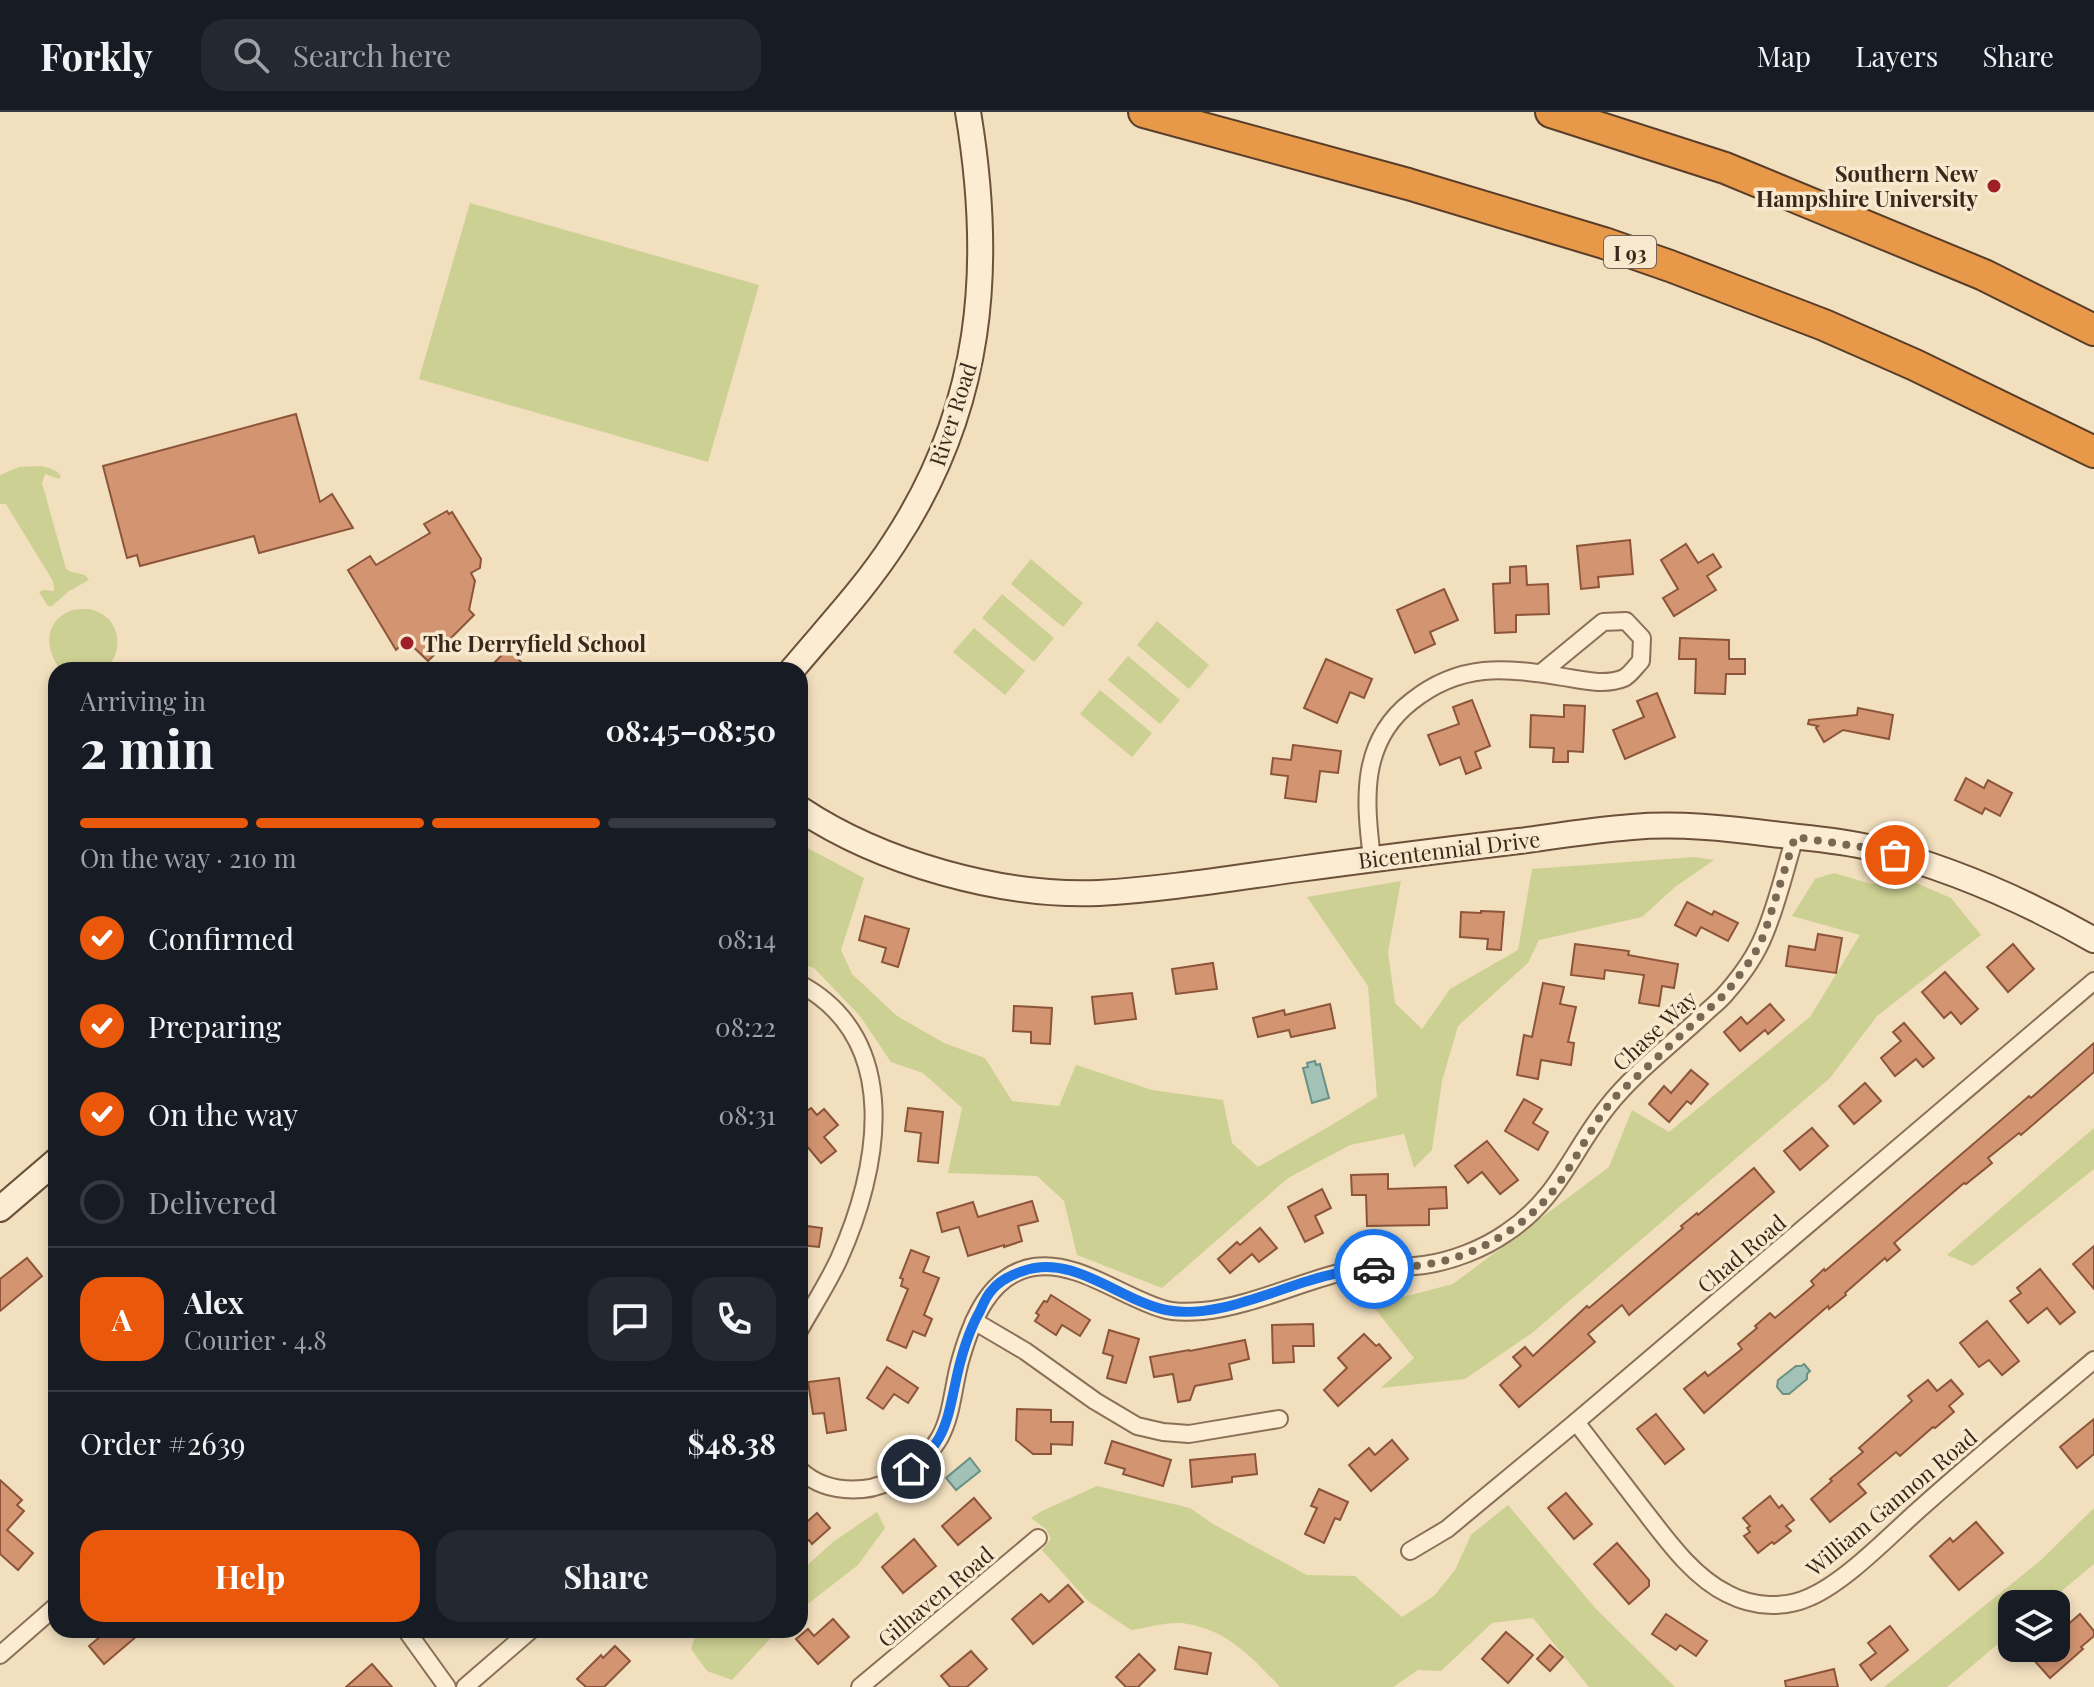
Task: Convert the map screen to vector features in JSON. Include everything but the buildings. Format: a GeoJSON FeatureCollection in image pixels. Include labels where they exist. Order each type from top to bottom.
{"type":"FeatureCollection","features":[{"type":"Feature","properties":{"kind":"highway","name":"I 93"},"geometry":{"type":"LineString","coordinates":[[1144,112],[1408,184],[1670,266],[1824,325],[1915,365],[2094,452]]}},
{"type":"Feature","properties":{"kind":"highway"},"geometry":{"type":"LineString","coordinates":[[1551,112],[1739,174],[1984,275],[2094,330]]}},
{"type":"Feature","properties":{"kind":"street","name":"River Road"},"geometry":{"type":"LineString","coordinates":[[799,662],[894,544],[931,481],[948,438],[970,366],[980,292],[981,231],[976,158],[968,112]]}},
{"type":"Feature","properties":{"kind":"street"},"geometry":{"type":"LineString","coordinates":[[1372,859],[1367,822],[1367,780],[1380,739],[1392,720],[1407,705],[1444,681],[1465,673],[1487,670],[1541,673],[1603,682],[1625,677],[1641,661],[1642,638],[1626,621],[1603,622],[1541,673]]}},
{"type":"Feature","properties":{"kind":"street","name":"Bicentennial Drive"},"geometry":{"type":"LineString","coordinates":[[808,814],[900,858],[946,873],[1001,886],[1047,892],[1097,893],[1634,827],[1721,828],[1869,848],[1948,870],[2030,906],[2094,940]]}},
{"type":"Feature","properties":{"kind":"street","name":"Chase Way"},"geometry":{"type":"LineString","coordinates":[[808,1476],[827,1486],[849,1491],[871,1489],[892,1481],[927,1455],[944,1428],[961,1358],[974,1321],[991,1290],[1009,1276],[1033,1267],[1056,1267],[1076,1273],[1167,1310],[1206,1311],[1349,1271],[1424,1265],[1446,1260],[1505,1234],[1554,1189],[1614,1098],[1726,993],[1753,957],[1764,935],[1795,837]]}},
{"type":"Feature","properties":{"kind":"street","name":"Chad Road"},"geometry":{"type":"LineString","coordinates":[[1410,1551],[1447,1529],[1576,1422],[2094,981]]}},
{"type":"Feature","properties":{"kind":"street"},"geometry":{"type":"LineString","coordinates":[[808,990],[831,1006],[852,1031],[870,1072],[874,1115],[870,1159],[860,1205],[838,1261],[808,1315]]}},
{"type":"Feature","properties":{"kind":"street"},"geometry":{"type":"LineString","coordinates":[[0,1209],[48,1168]]}},
{"type":"Feature","properties":{"kind":"street"},"geometry":{"type":"LineString","coordinates":[[974,1321],[1137,1426],[1189,1434],[1279,1419]]}},
{"type":"Feature","properties":{"kind":"street","name":"William Gannon Road"},"geometry":{"type":"LineString","coordinates":[[1576,1422],[1662,1534],[1708,1582],[1747,1602],[1790,1604],[1810,1597],[1847,1573],[2094,1360]]}},
{"type":"Feature","properties":{"kind":"street","name":"Gilhaven Road"},"geometry":{"type":"LineString","coordinates":[[860,1687],[1038,1538]]}},
{"type":"Feature","properties":{"kind":"street"},"geometry":{"type":"LineString","coordinates":[[0,1655],[48,1613]]}},
{"type":"Feature","properties":{"kind":"street"},"geometry":{"type":"LineString","coordinates":[[412,1638],[447,1687]]}},
{"type":"Feature","properties":{"kind":"street"},"geometry":{"type":"LineString","coordinates":[[465,1687],[522,1638]]}},
{"type":"Feature","properties":{"kind":"green space"},"geometry":{"type":"Polygon","coordinates":[[[470,203],[759,285],[708,462],[419,379],[470,203]]]}},
{"type":"Feature","properties":{"kind":"green space"},"geometry":{"type":"Polygon","coordinates":[[[41,466],[55,470],[61,476],[59,479],[45,474],[42,483],[66,569],[85,575],[89,580],[69,591],[52,606],[48,606],[39,592],[54,591],[53,581],[6,504],[0,504],[0,475],[19,467],[41,466]]]}},
{"type":"Feature","properties":{"kind":"green space"},"geometry":{"type":"Polygon","coordinates":[[[1031,559],[1083,603],[1063,627],[1011,584],[1031,559]]]}},
{"type":"Feature","properties":{"kind":"green space"},"geometry":{"type":"Polygon","coordinates":[[[1002,594],[1054,638],[1034,662],[982,618],[1002,594]]]}},
{"type":"Feature","properties":{"kind":"green space"},"geometry":{"type":"Polygon","coordinates":[[[77,609],[89,609],[108,618],[117,643],[112,662],[56,662],[50,646],[51,629],[61,616],[77,609]]]}},
{"type":"Feature","properties":{"kind":"green space"},"geometry":{"type":"Polygon","coordinates":[[[1157,621],[1209,665],[1189,689],[1137,645],[1157,621]]]}},
{"type":"Feature","properties":{"kind":"green space"},"geometry":{"type":"Polygon","coordinates":[[[974,628],[1025,671],[1005,695],[953,652],[974,628]]]}},
{"type":"Feature","properties":{"kind":"green space"},"geometry":{"type":"Polygon","coordinates":[[[1128,656],[1180,700],[1160,724],[1108,680],[1128,656]]]}},
{"type":"Feature","properties":{"kind":"green space"},"geometry":{"type":"Polygon","coordinates":[[[1100,690],[1152,733],[1132,757],[1080,714],[1100,690]]]}},
{"type":"Feature","properties":{"kind":"green space"},"geometry":{"type":"Polygon","coordinates":[[[808,848],[864,878],[841,950],[852,974],[897,1016],[944,1043],[985,1058],[1012,1101],[1059,1106],[1076,1065],[1152,1090],[1223,1100],[1232,1143],[1258,1167],[1377,1097],[1368,986],[1307,897],[1401,881],[1388,952],[1395,1003],[1422,1029],[1450,989],[1518,950],[1532,869],[1695,857],[1714,860],[1675,887],[1642,917],[1539,940],[1528,963],[1458,1026],[1442,1081],[1432,1150],[1414,1168],[1404,1134],[1350,1145],[1288,1178],[1162,1288],[1077,1255],[1064,1201],[1037,1176],[948,1173],[962,1108],[923,1073],[891,1062],[860,1016],[814,968],[808,966],[808,848]]]}},
{"type":"Feature","properties":{"kind":"green space"},"geometry":{"type":"Polygon","coordinates":[[[1834,873],[1871,884],[1909,880],[1951,898],[1981,935],[1877,1016],[1830,1078],[1532,1333],[1465,1379],[1381,1388],[1414,1358],[1372,1305],[1453,1284],[1609,1167],[1632,1110],[1669,1132],[1810,1017],[1860,935],[1792,916],[1815,879],[1834,873]]]}},
{"type":"Feature","properties":{"kind":"green space"},"geometry":{"type":"Polygon","coordinates":[[[2094,1128],[2094,1169],[1973,1266],[1947,1255],[2094,1128]]]}},
{"type":"Feature","properties":{"kind":"green space"},"geometry":{"type":"Polygon","coordinates":[[[1097,1486],[1190,1508],[1213,1524],[1307,1575],[1355,1576],[1402,1617],[1434,1596],[1455,1570],[1471,1535],[1508,1505],[1596,1609],[1675,1687],[1589,1687],[1533,1618],[1492,1623],[1441,1671],[1418,1670],[1393,1687],[1280,1687],[1248,1654],[1211,1631],[1181,1623],[1131,1630],[1088,1601],[1042,1550],[1051,1539],[1046,1529],[1031,1518],[1097,1486]]]}},
{"type":"Feature","properties":{"kind":"green space"},"geometry":{"type":"Polygon","coordinates":[[[2094,1508],[2094,1564],[2063,1590],[2004,1590],[2040,1561],[2094,1508]]]}},
{"type":"Feature","properties":{"kind":"green space"},"geometry":{"type":"Polygon","coordinates":[[[877,1512],[885,1528],[858,1565],[808,1604],[808,1565],[833,1542],[877,1512]]]}},
{"type":"Feature","properties":{"kind":"green space"},"geometry":{"type":"Polygon","coordinates":[[[1998,1595],[1998,1644],[1947,1687],[1884,1687],[1998,1595]]]}},
{"type":"Feature","properties":{"kind":"green space"},"geometry":{"type":"Polygon","coordinates":[[[694,1638],[771,1638],[732,1680],[707,1671],[691,1649],[694,1638]]]}},
{"type":"Feature","properties":{"kind":"water"},"geometry":{"type":"Polygon","coordinates":[[[1315,1061],[1316,1065],[1320,1064],[1329,1098],[1312,1103],[1303,1068],[1315,1061]]]}},
{"type":"Feature","properties":{"kind":"water"},"geometry":{"type":"Polygon","coordinates":[[[1804,1364],[1810,1371],[1807,1379],[1789,1394],[1783,1394],[1777,1387],[1778,1380],[1796,1366],[1804,1364]]]}},
{"type":"Feature","properties":{"kind":"water"},"geometry":{"type":"Polygon","coordinates":[[[970,1458],[980,1471],[956,1490],[946,1478],[970,1458]]]}},
{"type":"Feature","properties":{"kind":"way so far"},"geometry":{"type":"LineString","coordinates":[[1374,1269],[1424,1265],[1466,1253],[1505,1234],[1539,1206],[1554,1189],[1614,1098],[1726,993],[1753,957],[1764,935],[1795,837],[1895,855]]}},
{"type":"Feature","properties":{"kind":"place","name":"Southern New Hampshire University"},"geometry":{"type":"Point","coordinates":[1994,186]}},
{"type":"Feature","properties":{"kind":"place","name":"The Derryfield School"},"geometry":{"type":"Point","coordinates":[407,643]}},
{"type":"Feature","properties":{"kind":"route"},"geometry":{"type":"LineString","coordinates":[[911,1469],[927,1455],[940,1437],[974,1321],[991,1290],[1009,1276],[1033,1267],[1056,1267],[1167,1310],[1206,1311],[1311,1280],[1374,1269]]}}]}
